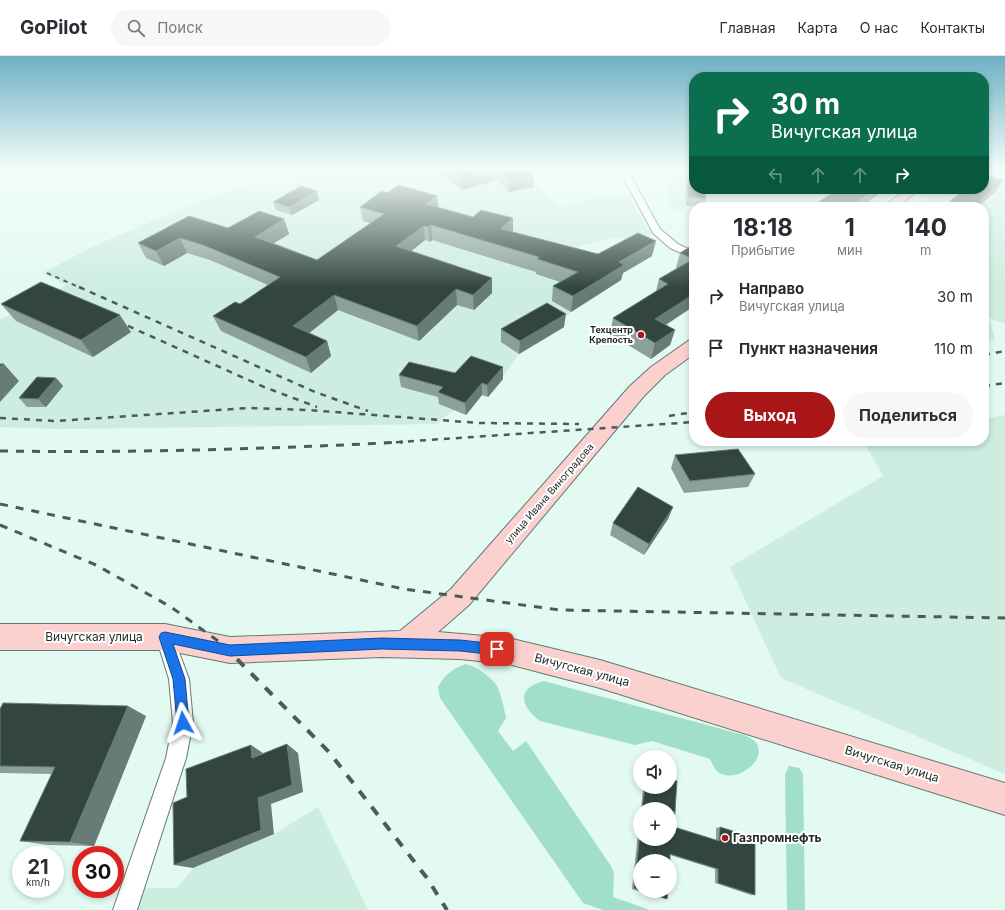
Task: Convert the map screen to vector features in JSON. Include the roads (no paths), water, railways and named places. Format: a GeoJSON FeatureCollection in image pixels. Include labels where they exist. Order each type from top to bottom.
{"type":"FeatureCollection","features":[{"type":"Feature","properties":{"kind":"main road","name":"улица Ивана Виноградова"},"geometry":{"type":"LineString","coordinates":[[405,644],[460,597],[637,391],[658,371],[689,349]]}},
{"type":"Feature","properties":{"kind":"main road","name":"Вичугская улица"},"geometry":{"type":"LineString","coordinates":[[0,637],[165,637],[230,650],[382,644],[486,648],[538,657],[600,674],[1005,798]]}},
{"type":"Feature","properties":{"kind":"street"},"geometry":{"type":"LineString","coordinates":[[644,209],[656,231],[674,246],[689,254]]}},
{"type":"Feature","properties":{"kind":"street"},"geometry":{"type":"LineString","coordinates":[[124,910],[170,778],[176,758],[183,723],[179,679],[165,637]]}},
{"type":"Feature","properties":{"kind":"railway"},"geometry":{"type":"LineString","coordinates":[[47,273],[81,288]]}},
{"type":"Feature","properties":{"kind":"railway"},"geometry":{"type":"LineString","coordinates":[[79,287],[315,392],[368,411]]}},
{"type":"Feature","properties":{"kind":"railway"},"geometry":{"type":"LineString","coordinates":[[117,321],[264,387],[317,407]]}},
{"type":"Feature","properties":{"kind":"railway"},"geometry":{"type":"LineString","coordinates":[[989,354],[1005,351]]}},
{"type":"Feature","properties":{"kind":"railway"},"geometry":{"type":"LineString","coordinates":[[989,385],[1005,383]]}},
{"type":"Feature","properties":{"kind":"railway"},"geometry":{"type":"LineString","coordinates":[[0,418],[56,421],[248,408],[308,410],[479,423],[579,424]]}},
{"type":"Feature","properties":{"kind":"railway"},"geometry":{"type":"LineString","coordinates":[[669,416],[689,413]]}},
{"type":"Feature","properties":{"kind":"railway"},"geometry":{"type":"LineString","coordinates":[[387,443],[689,422]]}},
{"type":"Feature","properties":{"kind":"railway"},"geometry":{"type":"LineString","coordinates":[[387,443],[403,442]]}},
{"type":"Feature","properties":{"kind":"railway"},"geometry":{"type":"LineString","coordinates":[[0,451],[202,450],[387,443]]}},
{"type":"Feature","properties":{"kind":"railway"},"geometry":{"type":"LineString","coordinates":[[0,504],[404,589],[560,610],[1005,618]]}},
{"type":"Feature","properties":{"kind":"railway"},"geometry":{"type":"LineString","coordinates":[[0,525],[96,565],[171,607],[225,646]]}},
{"type":"Feature","properties":{"kind":"railway"},"geometry":{"type":"LineString","coordinates":[[223,645],[329,752],[427,878],[447,910]]}},
{"type":"Feature","properties":{"kind":"place","name":"Техцентр Крепость"},"geometry":{"type":"Point","coordinates":[641,335]}},
{"type":"Feature","properties":{"kind":"place","name":"Газпромнефть"},"geometry":{"type":"Point","coordinates":[725,838]}}]}
